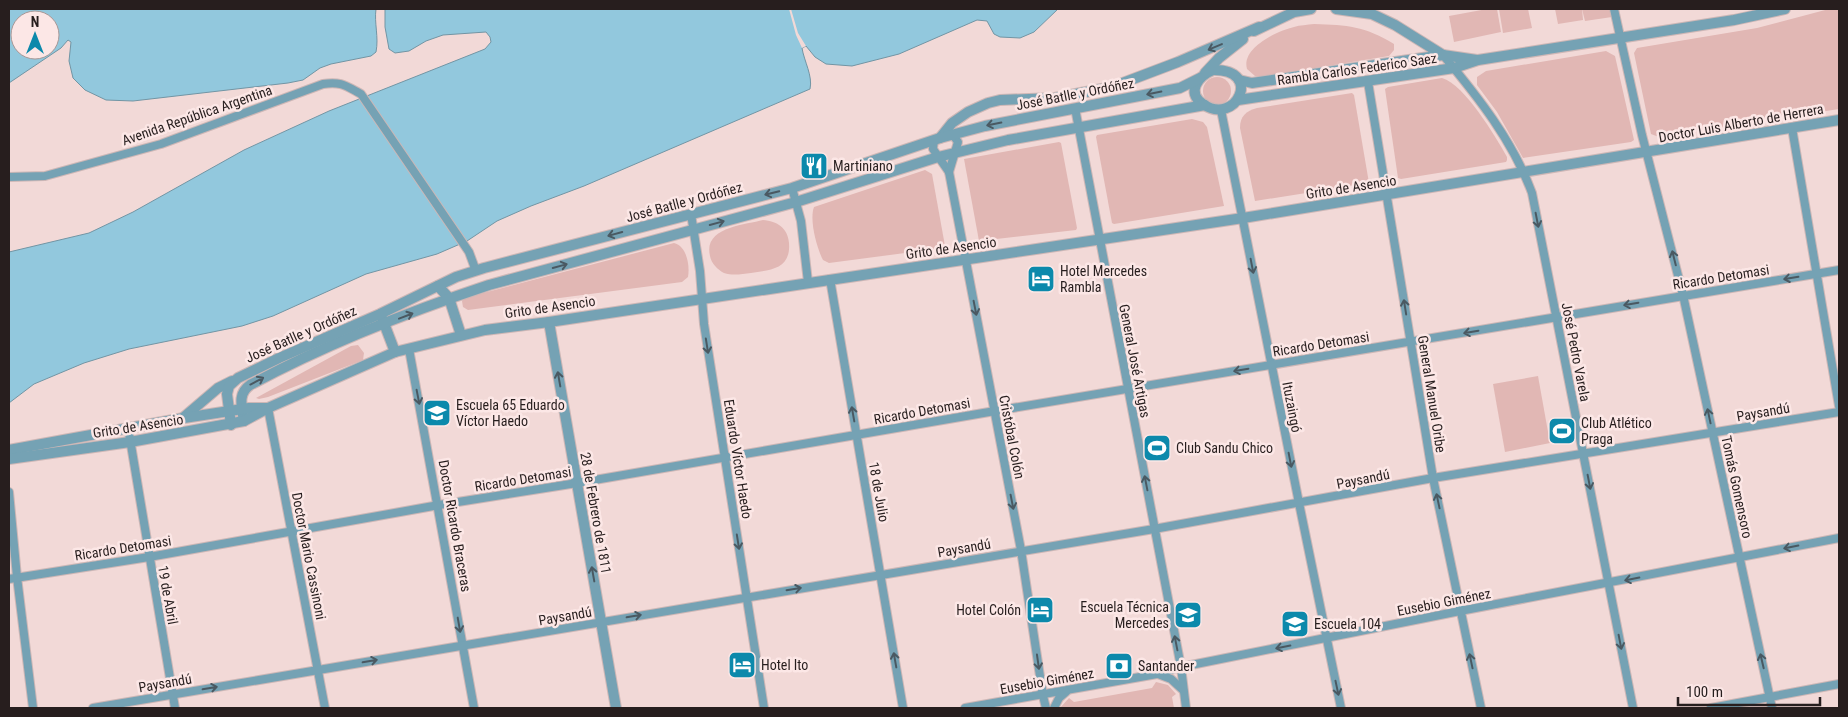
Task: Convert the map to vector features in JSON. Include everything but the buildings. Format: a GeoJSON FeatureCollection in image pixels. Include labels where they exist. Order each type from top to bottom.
{"type":"FeatureCollection","features":[{"type":"Feature","properties":{"kind":"street"},"geometry":{"type":"LineString","coordinates":[[949,172],[933,149],[937,139],[952,123],[988,103],[1000,100],[1055,98],[1112,87],[1178,62],[1294,12],[1311,9]]}},
{"type":"Feature","properties":{"kind":"street"},"geometry":{"type":"LineString","coordinates":[[1336,9],[1372,14],[1395,25],[1443,55]]}},
{"type":"Feature","properties":{"kind":"street","name":"Tomás Gomensoro"},"geometry":{"type":"LineString","coordinates":[[1614,9],[1619,38],[1683,295],[1772,708]]}},
{"type":"Feature","properties":{"kind":"street","name":"Rambla Carlos Federico Saez"},"geometry":{"type":"LineString","coordinates":[[1238,100],[1454,68],[1478,60],[1734,20],[1778,10]]}},
{"type":"Feature","properties":{"kind":"street"},"geometry":{"type":"LineString","coordinates":[[1202,76],[1214,70],[1233,73],[1239,80],[1242,91],[1238,100],[1220,110],[1202,104],[1196,96],[1195,86],[1202,76],[1219,58],[1259,27]]}},
{"type":"Feature","properties":{"kind":"street","name":"Rambla Carlos Federico Saez"},"geometry":{"type":"LineString","coordinates":[[1239,80],[1252,83],[1443,55],[1478,60]]}},
{"type":"Feature","properties":{"kind":"street","name":"José Pedro Varela"},"geometry":{"type":"LineString","coordinates":[[1443,55],[1497,123],[1524,173],[1533,199],[1633,708]]}},
{"type":"Feature","properties":{"kind":"street","name":"José Batlle y Ordóñez"},"geometry":{"type":"LineString","coordinates":[[231,424],[227,390],[232,382],[238,378],[279,358],[382,319],[456,277],[792,188],[937,139],[985,126],[1180,88],[1202,76]]}},
{"type":"Feature","properties":{"kind":"street","name":"Avenida República Argentina"},"geometry":{"type":"LineString","coordinates":[[9,177],[45,176],[161,144],[323,84],[336,82],[361,94],[469,252],[476,271]]}},
{"type":"Feature","properties":{"kind":"street","name":"General Manuel Oribe"},"geometry":{"type":"LineString","coordinates":[[1368,82],[1433,478],[1481,708]]}},
{"type":"Feature","properties":{"kind":"street"},"geometry":{"type":"LineString","coordinates":[[244,421],[241,396],[244,389],[349,338],[382,319],[489,285],[796,202],[938,157],[1008,140],[1205,105]]}},
{"type":"Feature","properties":{"kind":"street","name":"General José Artigas"},"geometry":{"type":"LineString","coordinates":[[1075,108],[1181,667],[1186,708]]}},
{"type":"Feature","properties":{"kind":"street","name":"Ituzaingó"},"geometry":{"type":"LineString","coordinates":[[1220,110],[1341,708]]}},
{"type":"Feature","properties":{"kind":"street","name":"Doctor Luis Alberto de Herrera"},"geometry":{"type":"LineString","coordinates":[[1648,153],[1839,120]]}},
{"type":"Feature","properties":{"kind":"street"},"geometry":{"type":"LineString","coordinates":[[1792,128],[1839,406]]}},
{"type":"Feature","properties":{"kind":"street"},"geometry":{"type":"LineString","coordinates":[[949,172],[958,142],[953,135]]}},
{"type":"Feature","properties":{"kind":"street","name":"Grito de Asencio"},"geometry":{"type":"LineString","coordinates":[[9,459],[130,442],[244,421],[268,408],[395,352],[485,330],[1099,240],[1648,153]]}},
{"type":"Feature","properties":{"kind":"street","name":"Cristóbal Colón"},"geometry":{"type":"LineString","coordinates":[[949,172],[1021,550],[1046,708]]}},
{"type":"Feature","properties":{"kind":"street"},"geometry":{"type":"LineString","coordinates":[[792,188],[801,221],[808,282]]}},
{"type":"Feature","properties":{"kind":"street","name":"Eduardo Víctor Haedo"},"geometry":{"type":"LineString","coordinates":[[691,214],[700,271],[704,324],[764,708]]}},
{"type":"Feature","properties":{"kind":"street","name":"Ricardo Detomasi"},"geometry":{"type":"LineString","coordinates":[[13,578],[149,557],[439,504],[576,483],[1839,270]]}},
{"type":"Feature","properties":{"kind":"street","name":"18 de Julio"},"geometry":{"type":"LineString","coordinates":[[830,280],[903,708]]}},
{"type":"Feature","properties":{"kind":"street"},"geometry":{"type":"LineString","coordinates":[[438,286],[449,298],[461,335]]}},
{"type":"Feature","properties":{"kind":"street"},"geometry":{"type":"LineString","coordinates":[[382,319],[395,352]]}},
{"type":"Feature","properties":{"kind":"street","name":"28 de Febrero de 1811"},"geometry":{"type":"LineString","coordinates":[[549,322],[616,708]]}},
{"type":"Feature","properties":{"kind":"street","name":"Doctor Ricardo Braceras"},"geometry":{"type":"LineString","coordinates":[[409,349],[439,504],[474,708]]}},
{"type":"Feature","properties":{"kind":"street"},"geometry":{"type":"LineString","coordinates":[[184,418],[218,388],[238,378]]}},
{"type":"Feature","properties":{"kind":"street","name":"Grito de Asencio"},"geometry":{"type":"LineString","coordinates":[[9,450],[128,427],[242,409],[268,408]]}},
{"type":"Feature","properties":{"kind":"street","name":"Doctor Mario Cassinoni"},"geometry":{"type":"LineString","coordinates":[[268,408],[325,708]]}},
{"type":"Feature","properties":{"kind":"street","name":"Paysandú"},"geometry":{"type":"LineString","coordinates":[[93,708],[1154,529],[1433,478],[1839,412]]}},
{"type":"Feature","properties":{"kind":"street","name":"19 de Abril"},"geometry":{"type":"LineString","coordinates":[[128,427],[175,708]]}},
{"type":"Feature","properties":{"kind":"street"},"geometry":{"type":"LineString","coordinates":[[9,492],[13,578],[33,708]]}},
{"type":"Feature","properties":{"kind":"street","name":"Eusebio Giménez"},"geometry":{"type":"LineString","coordinates":[[965,708],[1043,696],[1157,674],[1181,667],[1460,611],[1609,584],[1839,538]]}},
{"type":"Feature","properties":{"kind":"street"},"geometry":{"type":"LineString","coordinates":[[1157,674],[1171,679],[1183,690]]}},
{"type":"Feature","properties":{"kind":"street"},"geometry":{"type":"LineString","coordinates":[[1711,708],[1839,684]]}},
{"type":"Feature","properties":{"kind":"street"},"geometry":{"type":"LineString","coordinates":[[1054,708],[1059,698],[1067,690]]}},
{"type":"Feature","properties":{"kind":"shaded area"},"geometry":{"type":"Polygon","coordinates":[[[1497,9],[1501,32],[1454,42],[1449,16],[1497,9]]]}},
{"type":"Feature","properties":{"kind":"shaded area"},"geometry":{"type":"Polygon","coordinates":[[[1499,9],[1528,9],[1532,28],[1503,33],[1499,9]]]}},
{"type":"Feature","properties":{"kind":"shaded area"},"geometry":{"type":"Polygon","coordinates":[[[1555,9],[1582,9],[1583,20],[1558,24],[1555,9]]]}},
{"type":"Feature","properties":{"kind":"shaded area"},"geometry":{"type":"Polygon","coordinates":[[[1582,9],[1610,9],[1612,17],[1585,21],[1582,9]]]}},
{"type":"Feature","properties":{"kind":"shaded area"},"geometry":{"type":"Polygon","coordinates":[[[1829,9],[1839,9],[1839,109],[1659,137],[1651,134],[1634,53],[1637,48],[1757,28],[1829,9]]]}},
{"type":"Feature","properties":{"kind":"shaded area"},"geometry":{"type":"Polygon","coordinates":[[[1314,24],[1346,26],[1374,33],[1394,44],[1394,50],[1389,56],[1260,77],[1255,76],[1247,69],[1249,54],[1262,42],[1287,29],[1314,24]]]}},
{"type":"Feature","properties":{"kind":"shaded area"},"geometry":{"type":"Polygon","coordinates":[[[1606,51],[1615,56],[1634,140],[1523,158],[1497,112],[1477,85],[1477,77],[1486,71],[1606,51]]]}},
{"type":"Feature","properties":{"kind":"shaded area"},"geometry":{"type":"Polygon","coordinates":[[[1217,77],[1227,81],[1231,91],[1227,101],[1217,105],[1207,101],[1203,91],[1207,81],[1217,77]]]}},
{"type":"Feature","properties":{"kind":"shaded area"},"geometry":{"type":"Polygon","coordinates":[[[1442,78],[1460,90],[1479,112],[1507,157],[1507,160],[1506,162],[1398,178],[1385,89],[1442,78]]]}},
{"type":"Feature","properties":{"kind":"shaded area"},"geometry":{"type":"Polygon","coordinates":[[[1352,93],[1354,95],[1369,183],[1255,201],[1240,128],[1244,115],[1257,108],[1352,93]]]}},
{"type":"Feature","properties":{"kind":"shaded area"},"geometry":{"type":"Polygon","coordinates":[[[1192,119],[1203,122],[1207,127],[1224,206],[1112,223],[1097,135],[1192,119]]]}},
{"type":"Feature","properties":{"kind":"shaded area"},"geometry":{"type":"Polygon","coordinates":[[[1061,143],[1076,230],[979,241],[964,159],[1061,143]]]}},
{"type":"Feature","properties":{"kind":"shaded area"},"geometry":{"type":"Polygon","coordinates":[[[925,170],[932,174],[945,246],[943,248],[829,263],[823,260],[818,249],[813,227],[814,207],[925,170]]]}},
{"type":"Feature","properties":{"kind":"shaded area"},"geometry":{"type":"Polygon","coordinates":[[[763,220],[781,226],[786,233],[789,252],[783,263],[772,269],[738,274],[724,273],[717,268],[710,256],[710,246],[713,239],[727,229],[763,220]]]}},
{"type":"Feature","properties":{"kind":"shaded area"},"geometry":{"type":"Polygon","coordinates":[[[674,243],[682,248],[687,257],[688,277],[682,282],[468,310],[463,307],[462,301],[464,298],[674,243]]]}},
{"type":"Feature","properties":{"kind":"shaded area"},"geometry":{"type":"Polygon","coordinates":[[[358,345],[364,353],[363,360],[268,397],[256,398],[351,346],[358,345]]]}},
{"type":"Feature","properties":{"kind":"shaded area"},"geometry":{"type":"Polygon","coordinates":[[[1538,376],[1550,443],[1505,452],[1493,384],[1538,376]]]}},
{"type":"Feature","properties":{"kind":"shaded area"},"geometry":{"type":"Polygon","coordinates":[[[1156,682],[1168,685],[1176,694],[1172,697],[1174,708],[1060,708],[1069,698],[1074,702],[1152,688],[1156,682]]]}},
{"type":"Feature","properties":{"kind":"water"},"geometry":{"type":"Polygon","coordinates":[[[9,9],[376,9],[376,52],[371,56],[331,64],[320,68],[303,80],[288,83],[133,101],[106,100],[85,90],[73,78],[69,61],[71,42],[68,40],[60,49],[60,10],[10,10],[10,60],[43,60],[9,83],[9,9]]]}},
{"type":"Feature","properties":{"kind":"water"},"geometry":{"type":"Polygon","coordinates":[[[385,9],[1058,9],[1034,32],[1020,38],[1000,37],[994,34],[987,21],[977,20],[899,54],[852,66],[826,64],[815,57],[806,46],[802,48],[811,84],[810,89],[584,186],[497,221],[467,241],[437,254],[366,274],[273,316],[242,326],[129,349],[84,363],[34,384],[9,403],[9,252],[89,233],[133,212],[244,150],[329,111],[485,49],[491,42],[486,32],[443,35],[426,41],[409,51],[395,53],[389,49],[385,27],[385,9]]]}},
{"type":"Feature","properties":{"kind":"pier"},"geometry":{"type":"Polygon","coordinates":[[[789,9],[791,9],[798,33],[806,46],[802,48],[796,35],[789,9]]]}},
{"type":"Feature","properties":{"kind":"place","name":"Martiniano"},"geometry":{"type":"Point","coordinates":[814,166]}},
{"type":"Feature","properties":{"kind":"place","name":"Hotel Mercedes Rambla"},"geometry":{"type":"Point","coordinates":[1041,279]}},
{"type":"Feature","properties":{"kind":"place","name":"Escuela 65 Eduardo Víctor Haedo"},"geometry":{"type":"Point","coordinates":[437,413]}},
{"type":"Feature","properties":{"kind":"place","name":"Club Atlético Praga"},"geometry":{"type":"Point","coordinates":[1562,431]}},
{"type":"Feature","properties":{"kind":"place","name":"Club Sandu Chico"},"geometry":{"type":"Point","coordinates":[1157,448]}},
{"type":"Feature","properties":{"kind":"place","name":"Hotel Colón"},"geometry":{"type":"Point","coordinates":[1040,610]}},
{"type":"Feature","properties":{"kind":"place","name":"Escuela Técnica Mercedes"},"geometry":{"type":"Point","coordinates":[1188,615]}},
{"type":"Feature","properties":{"kind":"place","name":"Escuela 104"},"geometry":{"type":"Point","coordinates":[1295,624]}},
{"type":"Feature","properties":{"kind":"place","name":"Hotel Ito"},"geometry":{"type":"Point","coordinates":[742,665]}},
{"type":"Feature","properties":{"kind":"place","name":"Santander"},"geometry":{"type":"Point","coordinates":[1119,666]}}]}
